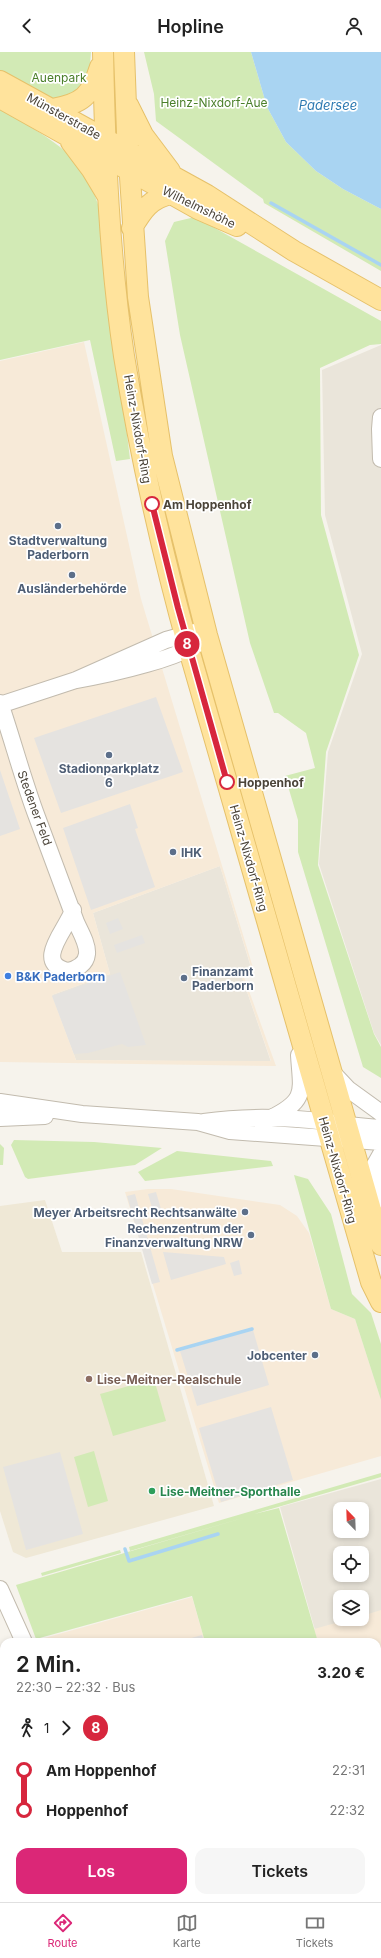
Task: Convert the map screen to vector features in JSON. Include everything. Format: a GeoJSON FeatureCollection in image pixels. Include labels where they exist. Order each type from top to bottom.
{"type":"FeatureCollection","features":[{"type":"Feature","properties":{"kind":"main road","name":"Heinz-Nixdorf-Ring"},"geometry":{"type":"LineString","coordinates":[[124,52],[132,228],[143,340],[162,456],[207,635],[381,1244]]}},
{"type":"Feature","properties":{"kind":"main road","name":"Heinz-Nixdorf-Ring"},"geometry":{"type":"LineString","coordinates":[[103,55],[109,199],[118,310],[142,457],[168,571],[187,642],[371,1282],[381,1302]]}},
{"type":"Feature","properties":{"kind":"main road"},"geometry":{"type":"LineString","coordinates":[[52,109],[68,106],[86,97],[96,81],[103,55]]}},
{"type":"Feature","properties":{"kind":"main road","name":"Münsterstraße"},"geometry":{"type":"LineString","coordinates":[[0,81],[128,151]]}},
{"type":"Feature","properties":{"kind":"main road","name":"Münsterstraße"},"geometry":{"type":"LineString","coordinates":[[0,98],[107,158]]}},
{"type":"Feature","properties":{"kind":"main road"},"geometry":{"type":"LineString","coordinates":[[125,100],[173,185],[162,196],[151,202],[143,210],[132,228]]}},
{"type":"Feature","properties":{"kind":"main road"},"geometry":{"type":"LineString","coordinates":[[66,136],[92,170],[109,199]]}},
{"type":"Feature","properties":{"kind":"main road","name":"Wilhelmshöhe"},"geometry":{"type":"LineString","coordinates":[[128,151],[173,185],[198,209],[294,251],[381,300]]}},
{"type":"Feature","properties":{"kind":"main road","name":"Wilhelmshöhe"},"geometry":{"type":"LineString","coordinates":[[107,158],[129,170],[173,185]]}},
{"type":"Feature","properties":{"kind":"street"},"geometry":{"type":"LineString","coordinates":[[381,417],[381,459]]}},
{"type":"Feature","properties":{"kind":"street","name":"Stedener Feld"},"geometry":{"type":"LineString","coordinates":[[73,910],[36,816],[0,705],[76,680],[109,674],[187,642],[202,643],[207,635]]}},
{"type":"Feature","properties":{"kind":"street"},"geometry":{"type":"LineString","coordinates":[[271,1118],[289,1108],[298,1098],[302,1083],[299,1056],[302,1042]]}},
{"type":"Feature","properties":{"kind":"street"},"geometry":{"type":"LineString","coordinates":[[332,1071],[348,1089],[381,1113]]}},
{"type":"Feature","properties":{"kind":"street"},"geometry":{"type":"LineString","coordinates":[[0,1102],[82,1114],[198,1122],[234,1118],[271,1118],[327,1130],[349,1133],[381,1142]]}},
{"type":"Feature","properties":{"kind":"street"},"geometry":{"type":"LineString","coordinates":[[0,1118],[82,1114]]}},
{"type":"Feature","properties":{"kind":"street"},"geometry":{"type":"LineString","coordinates":[[198,1122],[230,1132],[327,1130]]}},
{"type":"Feature","properties":{"kind":"street"},"geometry":{"type":"LineString","coordinates":[[349,1133],[381,1128]]}},
{"type":"Feature","properties":{"kind":"street"},"geometry":{"type":"LineString","coordinates":[[373,1218],[375,1203],[373,1168],[381,1154]]}},
{"type":"Feature","properties":{"kind":"street"},"geometry":{"type":"LineString","coordinates":[[0,1589],[22,1638]]}},
{"type":"Feature","properties":{"kind":"shaded area"},"geometry":{"type":"Polygon","coordinates":[[[84,342],[141,599],[254,971],[244,977],[276,1066],[0,1062],[0,361],[84,342]],[[220,866],[93,913],[110,974],[52,995],[76,1060],[271,1061],[242,977],[252,970],[220,866]]]}},
{"type":"Feature","properties":{"kind":"shaded area"},"geometry":{"type":"Polygon","coordinates":[[[381,345],[381,1045],[374,1033],[319,864],[328,752],[362,654],[325,515],[322,370],[381,345]]]}},
{"type":"Feature","properties":{"kind":"shaded area","name":"Stadionparkplatz 6"},"geometry":{"type":"Polygon","coordinates":[[[156,697],[183,772],[61,813],[34,738],[156,697]]]}},
{"type":"Feature","properties":{"kind":"shaded area"},"geometry":{"type":"Polygon","coordinates":[[[0,770],[20,829],[0,836],[0,770]]]}},
{"type":"Feature","properties":{"kind":"shaded area"},"geometry":{"type":"Polygon","coordinates":[[[130,804],[138,828],[135,829],[155,887],[91,910],[63,828],[130,804]]]}},
{"type":"Feature","properties":{"kind":"shaded area"},"geometry":{"type":"Polygon","coordinates":[[[220,866],[252,971],[242,977],[271,1062],[76,1060],[52,995],[110,974],[93,913],[220,866]]]}},
{"type":"Feature","properties":{"kind":"shaded area"},"geometry":{"type":"Polygon","coordinates":[[[118,918],[123,929],[110,934],[106,923],[118,918]]]}},
{"type":"Feature","properties":{"kind":"shaded area"},"geometry":{"type":"Polygon","coordinates":[[[142,935],[145,943],[117,953],[114,945],[142,935]]]}},
{"type":"Feature","properties":{"kind":"shaded area"},"geometry":{"type":"Polygon","coordinates":[[[120,972],[146,1045],[128,1047],[122,1044],[88,1053],[74,1054],[52,996],[120,972]]]}},
{"type":"Feature","properties":{"kind":"shaded area"},"geometry":{"type":"Polygon","coordinates":[[[148,1189],[171,1189],[280,1205],[297,1216],[309,1233],[331,1309],[355,1319],[381,1400],[381,1456],[219,1503],[125,1192],[148,1189]]]}},
{"type":"Feature","properties":{"kind":"shaded area"},"geometry":{"type":"Polygon","coordinates":[[[156,1192],[161,1209],[153,1211],[148,1194],[156,1192]]]}},
{"type":"Feature","properties":{"kind":"shaded area"},"geometry":{"type":"Polygon","coordinates":[[[135,1194],[160,1282],[152,1284],[127,1196],[135,1194]]]}},
{"type":"Feature","properties":{"kind":"shaded area","name":"Lise-Meitner-Realschule"},"geometry":{"type":"Polygon","coordinates":[[[45,1200],[62,1252],[141,1252],[214,1506],[26,1558],[13,1552],[0,1511],[0,1206],[45,1200]]]}},
{"type":"Feature","properties":{"kind":"shaded area"},"geometry":{"type":"Polygon","coordinates":[[[163,1252],[224,1257],[226,1264],[171,1280],[163,1252]]]}},
{"type":"Feature","properties":{"kind":"shaded area"},"geometry":{"type":"Polygon","coordinates":[[[239,1260],[242,1274],[234,1276],[230,1263],[239,1260]]]}},
{"type":"Feature","properties":{"kind":"shaded area"},"geometry":{"type":"Polygon","coordinates":[[[253,1330],[269,1385],[197,1406],[180,1351],[253,1330]]]}},
{"type":"Feature","properties":{"kind":"shaded area"},"geometry":{"type":"Polygon","coordinates":[[[271,1407],[293,1480],[221,1502],[199,1428],[271,1407]]]}},
{"type":"Feature","properties":{"kind":"shaded area"},"geometry":{"type":"Polygon","coordinates":[[[60,1452],[83,1534],[26,1550],[3,1467],[60,1452]]]}},
{"type":"Feature","properties":{"kind":"shaded area"},"geometry":{"type":"Polygon","coordinates":[[[381,1479],[381,1611],[369,1614],[369,1590],[333,1590],[333,1625],[315,1630],[280,1507],[381,1479]]]}},
{"type":"Feature","properties":{"kind":"shaded area"},"geometry":{"type":"Polygon","coordinates":[[[192,1597],[204,1638],[44,1638],[192,1597]]]}},
{"type":"Feature","properties":{"kind":"shaded area"},"geometry":{"type":"Polygon","coordinates":[[[381,1610],[381,1638],[317,1638],[314,1629],[333,1624],[333,1626],[369,1626],[369,1614],[381,1610]]]}},
{"type":"Feature","properties":{"kind":"shaded area"},"geometry":{"type":"Polygon","coordinates":[[[202,1635],[203,1638],[191,1638],[202,1635]]]}},
{"type":"Feature","properties":{"kind":"green space","name":"Auenpark"},"geometry":{"type":"Polygon","coordinates":[[[0,52],[91,52],[89,78],[82,91],[52,101],[0,74],[0,52]]]}},
{"type":"Feature","properties":{"kind":"green space","name":"Heinz-Nixdorf-Aue"},"geometry":{"type":"Polygon","coordinates":[[[144,52],[251,52],[267,107],[286,142],[316,171],[343,189],[381,209],[381,271],[264,203],[263,199],[156,121],[154,94],[144,52]]]}},
{"type":"Feature","properties":{"kind":"green space"},"geometry":{"type":"Polygon","coordinates":[[[0,108],[50,139],[68,154],[84,173],[96,198],[100,211],[130,459],[116,461],[90,340],[0,360],[0,108]]]}},
{"type":"Feature","properties":{"kind":"green space"},"geometry":{"type":"Polygon","coordinates":[[[195,217],[381,321],[381,344],[370,345],[320,368],[321,515],[359,655],[326,752],[318,865],[374,1034],[381,1047],[381,1078],[363,1067],[298,852],[298,820],[285,776],[315,768],[306,733],[278,713],[274,713],[250,643],[180,335],[165,241],[174,222],[195,217]]]}},
{"type":"Feature","properties":{"kind":"green space"},"geometry":{"type":"Polygon","coordinates":[[[14,1140],[94,1142],[162,1148],[135,1165],[28,1179],[25,1177],[11,1145],[14,1140]]]}},
{"type":"Feature","properties":{"kind":"green space"},"geometry":{"type":"Polygon","coordinates":[[[0,1144],[4,1148],[3,1165],[0,1165],[0,1144]]]}},
{"type":"Feature","properties":{"kind":"green space"},"geometry":{"type":"Polygon","coordinates":[[[177,1151],[271,1161],[273,1166],[145,1181],[138,1172],[177,1151]]]}},
{"type":"Feature","properties":{"kind":"green space"},"geometry":{"type":"Polygon","coordinates":[[[294,1175],[308,1179],[331,1214],[352,1294],[371,1313],[381,1344],[381,1400],[355,1319],[331,1309],[294,1175]]]}},
{"type":"Feature","properties":{"kind":"green space"},"geometry":{"type":"Polygon","coordinates":[[[154,1379],[166,1421],[113,1436],[100,1394],[154,1379]]]}},
{"type":"Feature","properties":{"kind":"green space"},"geometry":{"type":"Polygon","coordinates":[[[94,1451],[108,1501],[88,1507],[74,1457],[94,1451]]]}},
{"type":"Feature","properties":{"kind":"green space"},"geometry":{"type":"Polygon","coordinates":[[[381,1473],[381,1477],[254,1514],[279,1508],[317,1638],[204,1638],[192,1596],[36,1638],[16,1585],[253,1515],[130,1551],[129,1547],[381,1473]]]}},
{"type":"Feature","properties":{"kind":"green space"},"geometry":{"type":"Polygon","coordinates":[[[120,1550],[121,1553],[42,1576],[41,1573],[120,1550]]]}},
{"type":"Feature","properties":{"kind":"water","name":"Padersee"},"geometry":{"type":"Polygon","coordinates":[[[251,52],[381,52],[381,209],[343,189],[316,171],[286,142],[267,107],[251,52]]]}},
{"type":"Feature","properties":{"kind":"waterway"},"geometry":{"type":"LineString","coordinates":[[271,203],[381,265]]}},
{"type":"Feature","properties":{"kind":"waterway"},"geometry":{"type":"LineString","coordinates":[[177,1350],[252,1329]]}},
{"type":"Feature","properties":{"kind":"waterway"},"geometry":{"type":"LineString","coordinates":[[125,1549],[129,1561],[218,1534]]}},
{"type":"Feature","properties":{"kind":"bus line","name":"8"},"geometry":{"type":"LineString","coordinates":[[152,504],[168,571],[227,782]]}},
{"type":"Feature","properties":{"kind":"place","name":"Am Hoppenhof"},"geometry":{"type":"Point","coordinates":[152,504]}},
{"type":"Feature","properties":{"kind":"place","name":"Stadtverwaltung Paderborn"},"geometry":{"type":"Point","coordinates":[58,526]}},
{"type":"Feature","properties":{"kind":"place","name":"Ausländerbehörde"},"geometry":{"type":"Point","coordinates":[72,575]}},
{"type":"Feature","properties":{"kind":"place","name":"Stadionparkplatz 6"},"geometry":{"type":"Point","coordinates":[109,755]}},
{"type":"Feature","properties":{"kind":"place","name":"Hoppenhof"},"geometry":{"type":"Point","coordinates":[227,782]}},
{"type":"Feature","properties":{"kind":"place","name":"IHK"},"geometry":{"type":"Point","coordinates":[173,852]}},
{"type":"Feature","properties":{"kind":"place","name":"B&K Paderborn"},"geometry":{"type":"Point","coordinates":[8,976]}},
{"type":"Feature","properties":{"kind":"place","name":"Finanzamt Paderborn"},"geometry":{"type":"Point","coordinates":[184,978]}},
{"type":"Feature","properties":{"kind":"place","name":"Meyer Arbeitsrecht Rechtsanwälte"},"geometry":{"type":"Point","coordinates":[245,1212]}},
{"type":"Feature","properties":{"kind":"place","name":"Rechenzentrum der Finanzverwaltung NRW"},"geometry":{"type":"Point","coordinates":[251,1235]}},
{"type":"Feature","properties":{"kind":"place","name":"Jobcenter"},"geometry":{"type":"Point","coordinates":[315,1355]}},
{"type":"Feature","properties":{"kind":"place","name":"Lise-Meitner-Realschule"},"geometry":{"type":"Point","coordinates":[89,1379]}},
{"type":"Feature","properties":{"kind":"place","name":"Lise-Meitner-Sporthalle"},"geometry":{"type":"Point","coordinates":[152,1491]}}]}
